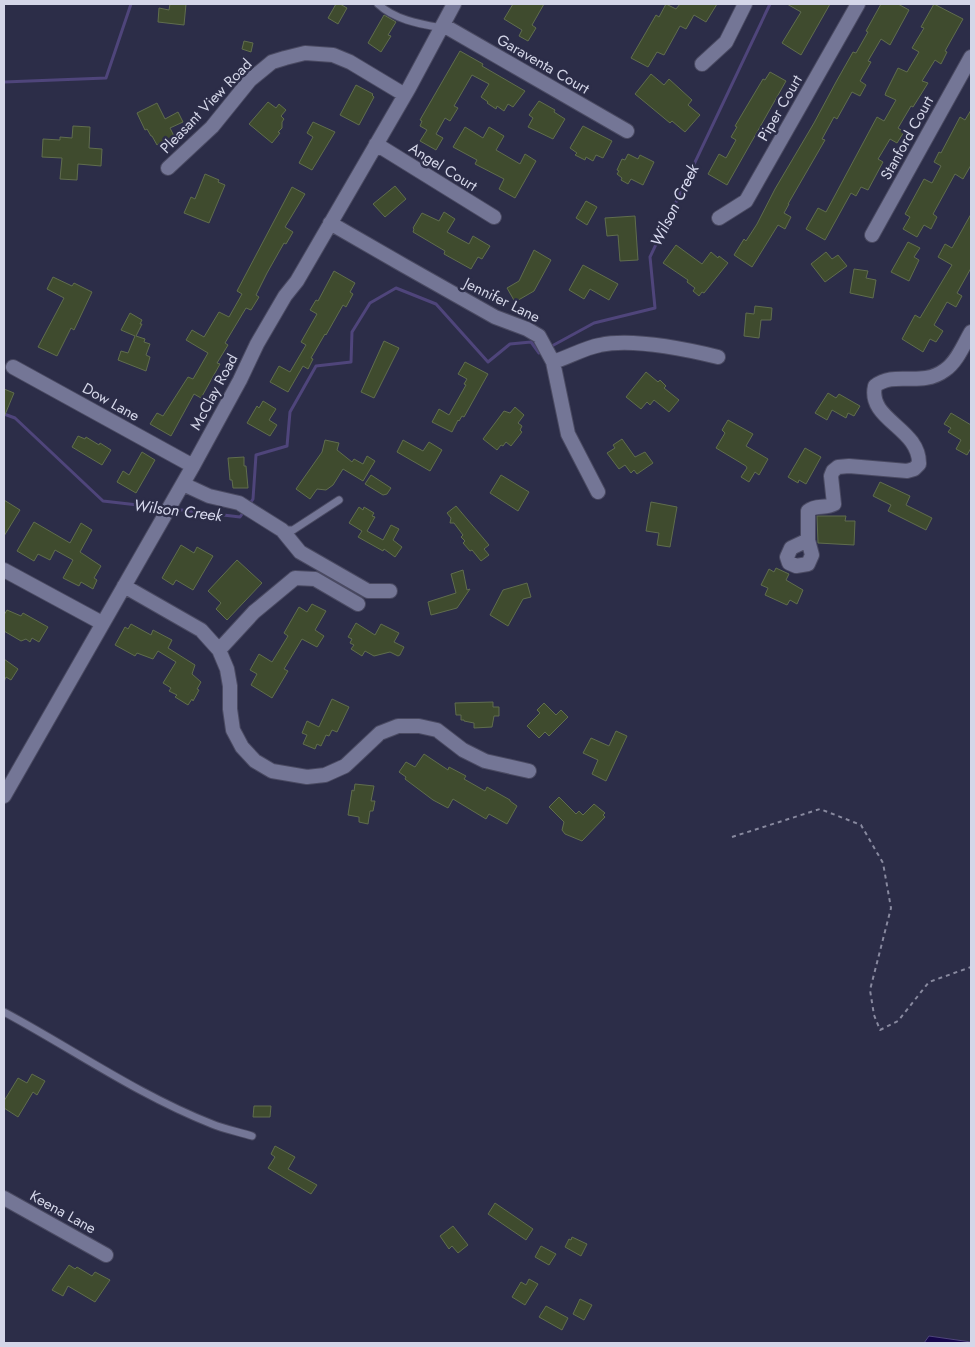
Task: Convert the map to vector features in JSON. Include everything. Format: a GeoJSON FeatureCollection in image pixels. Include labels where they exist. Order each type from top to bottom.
{"type":"FeatureCollection","features":[{"type":"Feature","properties":{"kind":"street","name":"McClay Road"},"geometry":{"type":"LineString","coordinates":[[4,796],[183,484],[240,380],[257,344],[285,296],[297,281],[405,95],[454,4]]}},
{"type":"Feature","properties":{"kind":"street"},"geometry":{"type":"LineString","coordinates":[[702,64],[726,42],[745,4]]}},
{"type":"Feature","properties":{"kind":"street","name":"Piper Court"},"geometry":{"type":"LineString","coordinates":[[719,218],[746,201],[858,4]]}},
{"type":"Feature","properties":{"kind":"street","name":"Garaventa Court"},"geometry":{"type":"LineString","coordinates":[[443,27],[627,131]]}},
{"type":"Feature","properties":{"kind":"street","name":"Pleasant View Road"},"geometry":{"type":"LineString","coordinates":[[168,168],[212,127],[250,80],[272,62],[304,53],[333,55],[350,62],[405,95]]}},
{"type":"Feature","properties":{"kind":"street","name":"Stanford Court"},"geometry":{"type":"LineString","coordinates":[[872,235],[971,57]]}},
{"type":"Feature","properties":{"kind":"street","name":"Angel Court"},"geometry":{"type":"LineString","coordinates":[[376,144],[494,217]]}},
{"type":"Feature","properties":{"kind":"street","name":"Jennifer Lane"},"geometry":{"type":"LineString","coordinates":[[330,222],[403,266],[495,317],[528,329],[539,336],[552,360],[568,434],[598,492]]}},
{"type":"Feature","properties":{"kind":"street"},"geometry":{"type":"LineString","coordinates":[[808,540],[808,511],[814,507],[834,504],[831,476],[838,467],[849,466],[907,471],[914,469],[920,464],[920,454],[912,440],[882,412],[877,404],[874,392],[875,386],[881,381],[890,378],[919,380],[930,378],[946,369],[971,332]]}},
{"type":"Feature","properties":{"kind":"street"},"geometry":{"type":"LineString","coordinates":[[552,360],[598,345],[624,342],[699,352],[718,357]]}},
{"type":"Feature","properties":{"kind":"street","name":"Dow Lane"},"geometry":{"type":"LineString","coordinates":[[13,367],[193,466]]}},
{"type":"Feature","properties":{"kind":"street"},"geometry":{"type":"LineString","coordinates":[[183,484],[209,496],[239,503],[282,530],[300,552],[360,586],[368,590],[390,590]]}},
{"type":"Feature","properties":{"kind":"street"},"geometry":{"type":"LineString","coordinates":[[4,570],[102,623]]}},
{"type":"Feature","properties":{"kind":"street"},"geometry":{"type":"LineString","coordinates":[[219,650],[254,612],[295,578],[315,579],[358,604]]}},
{"type":"Feature","properties":{"kind":"street"},"geometry":{"type":"LineString","coordinates":[[124,586],[201,630],[219,650],[227,669],[230,686],[230,709],[233,730],[242,747],[255,761],[272,771],[308,777],[325,775],[344,766],[380,733],[398,726],[418,726],[436,730],[463,750],[485,761],[529,771]]}},
{"type":"Feature","properties":{"kind":"street","name":"Keena Lane"},"geometry":{"type":"LineString","coordinates":[[4,1198],[106,1255]]}},
{"type":"Feature","properties":{"kind":"lane"},"geometry":{"type":"LineString","coordinates":[[378,4],[389,13],[414,23],[443,27]]}},
{"type":"Feature","properties":{"kind":"lane"},"geometry":{"type":"LineString","coordinates":[[282,530],[293,530],[339,500]]}},
{"type":"Feature","properties":{"kind":"lane"},"geometry":{"type":"LineString","coordinates":[[4,1012],[127,1084],[213,1125],[252,1136]]}},
{"type":"Feature","properties":{"kind":"path"},"geometry":{"type":"LineString","coordinates":[[732,837],[820,809],[861,825],[883,863],[891,908],[870,990],[874,1015],[880,1030],[898,1021],[928,982],[971,967]]}},
{"type":"Feature","properties":{"kind":"shaded area"},"geometry":{"type":"Polygon","coordinates":[[[929,1336],[971,1342],[971,1343],[924,1343],[929,1336]]]}},
{"type":"Feature","properties":{"kind":"building"},"geometry":{"type":"Polygon","coordinates":[[[170,4],[186,4],[184,25],[158,22],[159,8],[169,10],[170,4]]]}},
{"type":"Feature","properties":{"kind":"building"},"geometry":{"type":"Polygon","coordinates":[[[336,4],[347,8],[338,24],[328,18],[336,4]]]}},
{"type":"Feature","properties":{"kind":"building"},"geometry":{"type":"Polygon","coordinates":[[[513,4],[544,4],[532,25],[536,28],[528,41],[519,36],[522,30],[504,19],[513,4]]]}},
{"type":"Feature","properties":{"kind":"building"},"geometry":{"type":"Polygon","coordinates":[[[666,4],[676,9],[680,4],[717,4],[706,22],[694,15],[686,29],[680,26],[664,55],[657,52],[648,67],[631,58],[656,15],[659,17],[666,4]]]}},
{"type":"Feature","properties":{"kind":"building"},"geometry":{"type":"Polygon","coordinates":[[[787,4],[830,4],[801,55],[782,43],[801,12],[787,4]]]}},
{"type":"Feature","properties":{"kind":"building"},"geometry":{"type":"Polygon","coordinates":[[[881,4],[898,4],[909,10],[890,45],[881,39],[868,61],[871,62],[860,81],[866,85],[860,96],[852,92],[837,119],[834,117],[822,139],[825,140],[788,204],[784,213],[791,217],[785,229],[778,225],[752,267],[734,255],[744,239],[746,241],[757,224],[853,52],[856,53],[868,32],[866,31],[881,4]]]}},
{"type":"Feature","properties":{"kind":"building"},"geometry":{"type":"Polygon","coordinates":[[[934,4],[963,19],[945,51],[947,52],[941,64],[935,60],[922,81],[928,83],[898,128],[904,132],[897,143],[890,139],[878,159],[883,162],[868,190],[861,187],[856,196],[851,193],[825,240],[806,229],[818,208],[826,212],[877,117],[884,121],[896,100],[885,95],[886,92],[898,68],[907,72],[919,52],[912,48],[924,28],[921,27],[934,4]]]}},
{"type":"Feature","properties":{"kind":"building"},"geometry":{"type":"Polygon","coordinates":[[[384,15],[396,22],[388,35],[391,36],[381,52],[368,43],[384,15]]]}},
{"type":"Feature","properties":{"kind":"building"},"geometry":{"type":"Polygon","coordinates":[[[244,41],[253,43],[251,52],[242,49],[244,41]]]}},
{"type":"Feature","properties":{"kind":"building"},"geometry":{"type":"Polygon","coordinates":[[[460,51],[525,91],[513,107],[508,104],[504,111],[497,106],[496,109],[481,97],[489,84],[472,75],[454,106],[458,108],[450,121],[445,118],[436,134],[443,138],[436,150],[420,141],[427,130],[420,126],[422,121],[420,120],[460,51]]]}},
{"type":"Feature","properties":{"kind":"building"},"geometry":{"type":"Polygon","coordinates":[[[770,72],[786,81],[727,185],[708,174],[719,154],[726,158],[736,140],[731,137],[737,127],[735,126],[763,79],[765,80],[770,72]]]}},
{"type":"Feature","properties":{"kind":"building"},"geometry":{"type":"Polygon","coordinates":[[[651,74],[664,85],[669,79],[692,100],[688,105],[700,115],[685,132],[672,121],[670,123],[635,94],[651,74]]]}},
{"type":"Feature","properties":{"kind":"building"},"geometry":{"type":"Polygon","coordinates":[[[356,85],[373,94],[374,97],[359,125],[340,115],[356,85]]]}},
{"type":"Feature","properties":{"kind":"building"},"geometry":{"type":"Polygon","coordinates":[[[539,101],[555,110],[554,112],[565,119],[553,139],[528,127],[533,118],[529,115],[539,101]]]}},
{"type":"Feature","properties":{"kind":"building"},"geometry":{"type":"Polygon","coordinates":[[[268,102],[276,108],[279,104],[286,110],[281,116],[284,119],[282,128],[278,132],[280,133],[272,143],[249,124],[268,102]]]}},
{"type":"Feature","properties":{"kind":"building"},"geometry":{"type":"Polygon","coordinates":[[[157,103],[165,119],[178,112],[183,122],[170,128],[174,136],[157,145],[147,129],[145,130],[137,113],[157,103]]]}},
{"type":"Feature","properties":{"kind":"building"},"geometry":{"type":"Polygon","coordinates":[[[971,110],[971,165],[963,179],[955,174],[933,214],[937,217],[931,229],[924,225],[917,237],[903,229],[910,217],[905,214],[924,179],[932,183],[941,166],[934,162],[939,152],[941,153],[960,117],[965,120],[971,110]]]}},
{"type":"Feature","properties":{"kind":"building"},"geometry":{"type":"Polygon","coordinates":[[[313,122],[335,132],[312,170],[299,163],[313,137],[307,133],[313,122]]]}},
{"type":"Feature","properties":{"kind":"building"},"geometry":{"type":"Polygon","coordinates":[[[73,126],[90,127],[89,148],[102,149],[101,166],[78,164],[77,180],[60,179],[62,158],[42,157],[43,139],[60,140],[60,137],[72,138],[73,126]]]}},
{"type":"Feature","properties":{"kind":"building"},"geometry":{"type":"Polygon","coordinates":[[[583,126],[612,141],[603,158],[596,155],[593,161],[586,157],[585,160],[575,155],[577,153],[570,148],[583,126]]]}},
{"type":"Feature","properties":{"kind":"building"},"geometry":{"type":"Polygon","coordinates":[[[465,127],[483,138],[489,127],[504,136],[496,150],[520,164],[525,154],[536,161],[515,198],[499,189],[504,179],[475,164],[477,160],[453,147],[465,127]]]}},
{"type":"Feature","properties":{"kind":"building"},"geometry":{"type":"Polygon","coordinates":[[[628,154],[638,159],[640,155],[654,162],[643,185],[631,179],[628,184],[621,180],[622,178],[617,174],[622,159],[625,160],[628,154]]]}},
{"type":"Feature","properties":{"kind":"building"},"geometry":{"type":"Polygon","coordinates":[[[205,174],[225,185],[209,223],[184,213],[191,197],[195,199],[205,174]]]}},
{"type":"Feature","properties":{"kind":"building"},"geometry":{"type":"Polygon","coordinates":[[[395,186],[406,199],[385,217],[373,204],[395,186]]]}},
{"type":"Feature","properties":{"kind":"building"},"geometry":{"type":"Polygon","coordinates":[[[292,187],[305,194],[285,227],[293,232],[286,244],[284,243],[267,273],[256,295],[259,297],[251,310],[246,308],[225,343],[228,345],[217,363],[220,364],[201,398],[194,394],[171,436],[150,424],[157,413],[163,416],[188,377],[193,379],[208,353],[186,340],[192,330],[204,337],[219,312],[229,317],[242,294],[237,291],[292,187]]]}},
{"type":"Feature","properties":{"kind":"building"},"geometry":{"type":"Polygon","coordinates":[[[586,201],[597,207],[587,225],[576,218],[586,201]]]}},
{"type":"Feature","properties":{"kind":"building"},"geometry":{"type":"Polygon","coordinates":[[[444,212],[455,219],[447,232],[469,244],[473,236],[490,246],[482,259],[478,257],[471,269],[444,254],[445,251],[413,232],[413,228],[422,213],[439,221],[444,212]]]}},
{"type":"Feature","properties":{"kind":"building"},"geometry":{"type":"Polygon","coordinates":[[[971,214],[971,268],[957,293],[962,296],[956,307],[947,302],[934,325],[943,331],[936,342],[930,339],[923,352],[902,339],[915,315],[920,318],[952,265],[938,257],[945,244],[952,248],[971,214]]]}},
{"type":"Feature","properties":{"kind":"building"},"geometry":{"type":"Polygon","coordinates":[[[635,216],[638,260],[620,261],[618,235],[607,236],[605,218],[635,216]]]}},
{"type":"Feature","properties":{"kind":"building"},"geometry":{"type":"Polygon","coordinates":[[[908,242],[920,248],[914,257],[919,260],[909,281],[891,272],[908,242]]]}},
{"type":"Feature","properties":{"kind":"building"},"geometry":{"type":"Polygon","coordinates":[[[676,245],[702,264],[711,252],[728,263],[704,293],[702,292],[699,296],[693,291],[695,288],[687,282],[688,280],[663,263],[676,245]]]}},
{"type":"Feature","properties":{"kind":"building"},"geometry":{"type":"Polygon","coordinates":[[[534,250],[551,260],[534,291],[515,302],[507,288],[519,281],[534,250]]]}},
{"type":"Feature","properties":{"kind":"building"},"geometry":{"type":"Polygon","coordinates":[[[826,252],[832,259],[838,255],[847,266],[825,282],[811,264],[826,252]]]}},
{"type":"Feature","properties":{"kind":"building"},"geometry":{"type":"Polygon","coordinates":[[[583,265],[618,284],[609,300],[590,289],[584,299],[569,290],[583,265]]]}},
{"type":"Feature","properties":{"kind":"building"},"geometry":{"type":"Polygon","coordinates":[[[854,269],[868,271],[866,278],[876,280],[873,298],[850,293],[854,269]]]}},
{"type":"Feature","properties":{"kind":"building"},"geometry":{"type":"Polygon","coordinates":[[[334,271],[355,283],[350,292],[353,294],[346,307],[343,305],[325,334],[311,358],[313,359],[308,369],[303,366],[288,392],[270,382],[279,366],[290,372],[306,345],[301,342],[317,314],[310,310],[316,300],[318,301],[334,271]]]}},
{"type":"Feature","properties":{"kind":"building"},"geometry":{"type":"Polygon","coordinates":[[[53,277],[72,286],[74,283],[92,292],[74,330],[71,328],[57,356],[38,347],[64,298],[47,289],[53,277]]]}},
{"type":"Feature","properties":{"kind":"building"},"geometry":{"type":"Polygon","coordinates":[[[755,306],[772,308],[771,320],[761,320],[759,338],[744,336],[746,313],[754,314],[755,306]]]}},
{"type":"Feature","properties":{"kind":"building"},"geometry":{"type":"Polygon","coordinates":[[[130,313],[142,320],[136,336],[145,339],[144,342],[150,344],[146,355],[150,357],[146,371],[118,360],[121,351],[128,353],[135,336],[121,330],[130,313]]]}},
{"type":"Feature","properties":{"kind":"building"},"geometry":{"type":"Polygon","coordinates":[[[384,341],[399,348],[374,398],[361,392],[384,341]]]}},
{"type":"Feature","properties":{"kind":"building"},"geometry":{"type":"Polygon","coordinates":[[[465,362],[488,374],[464,417],[462,416],[458,420],[452,432],[432,422],[439,409],[449,415],[466,385],[464,384],[467,379],[458,374],[465,362]]]}},
{"type":"Feature","properties":{"kind":"building"},"geometry":{"type":"Polygon","coordinates":[[[646,372],[658,382],[660,380],[666,386],[664,388],[679,400],[669,412],[654,400],[650,405],[647,402],[641,409],[626,397],[646,372]]]}},
{"type":"Feature","properties":{"kind":"building"},"geometry":{"type":"Polygon","coordinates":[[[4,389],[14,393],[4,417],[4,389]]]}},
{"type":"Feature","properties":{"kind":"building"},"geometry":{"type":"Polygon","coordinates":[[[828,393],[836,398],[839,394],[860,406],[854,416],[848,413],[846,418],[832,410],[827,420],[815,413],[828,393]]]}},
{"type":"Feature","properties":{"kind":"building"},"geometry":{"type":"Polygon","coordinates":[[[263,401],[276,409],[269,420],[277,425],[270,436],[247,423],[257,406],[259,408],[263,401]]]}},
{"type":"Feature","properties":{"kind":"building"},"geometry":{"type":"Polygon","coordinates":[[[515,407],[524,415],[518,423],[522,426],[520,430],[522,432],[511,446],[506,442],[497,450],[483,439],[504,411],[510,413],[515,407]]]}},
{"type":"Feature","properties":{"kind":"building"},"geometry":{"type":"Polygon","coordinates":[[[951,413],[971,425],[971,448],[967,455],[956,449],[961,440],[948,432],[951,428],[944,424],[951,413]]]}},
{"type":"Feature","properties":{"kind":"building"},"geometry":{"type":"Polygon","coordinates":[[[728,420],[753,434],[746,446],[768,459],[759,475],[755,472],[749,482],[741,477],[747,468],[746,466],[716,448],[725,433],[722,430],[728,420]]]}},
{"type":"Feature","properties":{"kind":"building"},"geometry":{"type":"Polygon","coordinates":[[[78,436],[85,439],[86,437],[111,450],[102,465],[72,447],[78,436]]]}},
{"type":"Feature","properties":{"kind":"building"},"geometry":{"type":"Polygon","coordinates":[[[622,439],[635,457],[645,452],[653,463],[637,474],[634,470],[631,473],[625,465],[619,469],[607,453],[615,448],[613,445],[622,439]]]}},
{"type":"Feature","properties":{"kind":"building"},"geometry":{"type":"Polygon","coordinates":[[[325,440],[339,443],[337,450],[352,462],[354,459],[363,464],[367,456],[375,461],[363,481],[343,469],[333,485],[326,490],[317,489],[310,499],[296,489],[322,452],[325,440]]]}},
{"type":"Feature","properties":{"kind":"building"},"geometry":{"type":"Polygon","coordinates":[[[403,440],[423,451],[429,442],[442,450],[430,471],[397,452],[403,440]]]}},
{"type":"Feature","properties":{"kind":"building"},"geometry":{"type":"Polygon","coordinates":[[[805,448],[821,457],[806,484],[799,480],[798,483],[788,477],[805,448]]]}},
{"type":"Feature","properties":{"kind":"building"},"geometry":{"type":"Polygon","coordinates":[[[142,452],[155,460],[136,493],[117,482],[123,471],[129,475],[142,452]]]}},
{"type":"Feature","properties":{"kind":"building"},"geometry":{"type":"Polygon","coordinates":[[[244,457],[248,488],[233,488],[232,480],[230,480],[228,458],[244,457]]]}},
{"type":"Feature","properties":{"kind":"building"},"geometry":{"type":"Polygon","coordinates":[[[371,475],[391,488],[387,494],[383,495],[365,484],[371,475]]]}},
{"type":"Feature","properties":{"kind":"building"},"geometry":{"type":"Polygon","coordinates":[[[501,475],[529,492],[518,511],[490,493],[501,475]]]}},
{"type":"Feature","properties":{"kind":"building"},"geometry":{"type":"Polygon","coordinates":[[[880,482],[910,496],[906,505],[932,518],[926,530],[888,511],[891,505],[873,496],[880,482]]]}},
{"type":"Feature","properties":{"kind":"building"},"geometry":{"type":"Polygon","coordinates":[[[4,500],[20,510],[4,536],[4,500]]]}},
{"type":"Feature","properties":{"kind":"building"},"geometry":{"type":"Polygon","coordinates":[[[651,502],[677,507],[670,547],[657,545],[659,533],[646,531],[651,502]]]}},
{"type":"Feature","properties":{"kind":"building"},"geometry":{"type":"Polygon","coordinates":[[[456,506],[489,545],[484,549],[489,555],[481,561],[463,543],[465,541],[461,537],[463,535],[454,523],[450,523],[451,518],[447,513],[456,506]]]}},
{"type":"Feature","properties":{"kind":"building"},"geometry":{"type":"Polygon","coordinates":[[[359,507],[363,510],[364,507],[374,513],[372,516],[375,517],[367,531],[383,540],[391,525],[399,529],[393,540],[402,547],[395,557],[384,549],[383,551],[358,537],[362,531],[349,523],[359,507]]]}},
{"type":"Feature","properties":{"kind":"building"},"geometry":{"type":"Polygon","coordinates":[[[817,516],[846,516],[845,521],[855,521],[854,545],[818,543],[817,516]]]}},
{"type":"Feature","properties":{"kind":"building"},"geometry":{"type":"Polygon","coordinates":[[[34,522],[70,543],[81,523],[92,530],[80,552],[101,566],[94,578],[97,580],[93,589],[81,582],[79,586],[63,578],[73,560],[55,550],[50,560],[38,554],[34,561],[17,551],[34,522]]]}},
{"type":"Feature","properties":{"kind":"building"},"geometry":{"type":"Polygon","coordinates":[[[181,545],[194,553],[197,547],[213,556],[193,590],[176,580],[173,585],[162,578],[181,545]]]}},
{"type":"Feature","properties":{"kind":"building"},"geometry":{"type":"Polygon","coordinates":[[[237,560],[262,583],[227,620],[216,609],[221,603],[208,591],[237,560]]]}},
{"type":"Feature","properties":{"kind":"building"},"geometry":{"type":"Polygon","coordinates":[[[776,568],[789,574],[786,580],[803,590],[797,604],[790,600],[787,605],[765,595],[768,588],[761,585],[769,569],[774,572],[776,568]]]}},
{"type":"Feature","properties":{"kind":"building"},"geometry":{"type":"Polygon","coordinates":[[[463,570],[467,590],[470,589],[457,608],[431,615],[428,602],[456,593],[451,574],[463,570]]]}},
{"type":"Feature","properties":{"kind":"building"},"geometry":{"type":"Polygon","coordinates":[[[527,583],[531,597],[523,599],[508,626],[490,615],[503,590],[527,583]]]}},
{"type":"Feature","properties":{"kind":"building"},"geometry":{"type":"Polygon","coordinates":[[[312,604],[326,611],[315,630],[324,636],[317,647],[302,639],[284,669],[288,671],[272,698],[251,685],[257,674],[250,670],[259,654],[272,662],[288,636],[284,633],[299,607],[307,612],[312,604]]]}},
{"type":"Feature","properties":{"kind":"building"},"geometry":{"type":"Polygon","coordinates":[[[7,610],[21,616],[23,613],[48,627],[39,642],[32,638],[30,642],[26,639],[21,641],[4,631],[4,615],[7,610]]]}},
{"type":"Feature","properties":{"kind":"building"},"geometry":{"type":"Polygon","coordinates":[[[356,623],[375,635],[381,624],[399,633],[394,642],[404,647],[400,655],[398,656],[390,652],[374,656],[365,651],[362,656],[351,649],[354,645],[350,643],[352,639],[348,637],[356,623]]]}},
{"type":"Feature","properties":{"kind":"building"},"geometry":{"type":"Polygon","coordinates":[[[131,624],[151,635],[153,630],[172,640],[168,648],[195,665],[192,674],[201,682],[193,701],[192,699],[188,705],[175,697],[177,695],[169,691],[171,688],[163,683],[176,662],[158,651],[153,659],[137,653],[135,656],[115,645],[125,627],[128,629],[131,624]]]}},
{"type":"Feature","properties":{"kind":"building"},"geometry":{"type":"Polygon","coordinates":[[[4,659],[18,669],[11,680],[6,677],[4,682],[4,659]]]}},
{"type":"Feature","properties":{"kind":"building"},"geometry":{"type":"Polygon","coordinates":[[[332,699],[349,707],[337,732],[332,730],[329,736],[326,735],[321,746],[317,744],[315,749],[303,744],[307,735],[302,733],[307,721],[319,727],[332,699]]]}},
{"type":"Feature","properties":{"kind":"building"},"geometry":{"type":"Polygon","coordinates":[[[493,702],[493,707],[499,707],[499,716],[494,716],[492,727],[474,728],[474,723],[461,720],[461,715],[456,715],[455,703],[493,702]]]}},
{"type":"Feature","properties":{"kind":"building"},"geometry":{"type":"Polygon","coordinates":[[[544,703],[556,715],[561,710],[568,717],[549,736],[545,732],[539,738],[527,726],[540,713],[537,710],[544,703]]]}},
{"type":"Feature","properties":{"kind":"building"},"geometry":{"type":"Polygon","coordinates":[[[616,731],[627,736],[606,781],[592,774],[598,760],[583,753],[591,738],[609,746],[616,731]]]}},
{"type":"Feature","properties":{"kind":"building"},"geometry":{"type":"Polygon","coordinates":[[[424,754],[448,770],[449,767],[466,776],[464,779],[485,791],[487,787],[510,800],[517,806],[507,824],[489,814],[486,819],[453,799],[448,808],[433,800],[405,779],[406,777],[399,772],[406,762],[415,767],[424,754]]]}},
{"type":"Feature","properties":{"kind":"building"},"geometry":{"type":"Polygon","coordinates":[[[355,784],[374,786],[371,801],[375,801],[373,811],[370,811],[368,824],[359,822],[359,817],[348,815],[352,790],[354,791],[355,784]]]}},
{"type":"Feature","properties":{"kind":"building"},"geometry":{"type":"Polygon","coordinates":[[[559,797],[576,814],[579,811],[583,815],[594,804],[605,813],[603,815],[605,817],[582,841],[565,834],[562,830],[564,822],[549,807],[559,797]]]}},
{"type":"Feature","properties":{"kind":"building"},"geometry":{"type":"Polygon","coordinates":[[[32,1074],[45,1081],[37,1095],[33,1092],[18,1117],[4,1108],[4,1101],[18,1078],[27,1083],[32,1074]]]}},
{"type":"Feature","properties":{"kind":"building"},"geometry":{"type":"Polygon","coordinates":[[[254,1106],[271,1106],[270,1117],[253,1117],[254,1106]]]}},
{"type":"Feature","properties":{"kind":"building"},"geometry":{"type":"Polygon","coordinates":[[[275,1146],[295,1157],[288,1169],[317,1185],[311,1194],[268,1168],[275,1157],[271,1154],[275,1146]]]}},
{"type":"Feature","properties":{"kind":"building"},"geometry":{"type":"Polygon","coordinates":[[[495,1203],[533,1229],[526,1240],[488,1214],[495,1203]]]}},
{"type":"Feature","properties":{"kind":"building"},"geometry":{"type":"Polygon","coordinates":[[[453,1226],[468,1245],[458,1253],[452,1246],[449,1249],[440,1236],[453,1226]]]}},
{"type":"Feature","properties":{"kind":"building"},"geometry":{"type":"Polygon","coordinates":[[[572,1237],[587,1244],[581,1256],[565,1247],[572,1237]]]}},
{"type":"Feature","properties":{"kind":"building"},"geometry":{"type":"Polygon","coordinates":[[[541,1246],[556,1254],[549,1265],[535,1257],[541,1246]]]}},
{"type":"Feature","properties":{"kind":"building"},"geometry":{"type":"Polygon","coordinates":[[[69,1265],[75,1269],[77,1267],[92,1276],[95,1272],[110,1280],[95,1302],[68,1286],[63,1296],[52,1290],[69,1265]]]}},
{"type":"Feature","properties":{"kind":"building"},"geometry":{"type":"Polygon","coordinates":[[[529,1279],[538,1284],[525,1305],[512,1297],[521,1282],[526,1285],[529,1279]]]}},
{"type":"Feature","properties":{"kind":"building"},"geometry":{"type":"Polygon","coordinates":[[[580,1299],[592,1305],[584,1320],[573,1314],[580,1299]]]}},
{"type":"Feature","properties":{"kind":"building"},"geometry":{"type":"Polygon","coordinates":[[[546,1306],[568,1318],[562,1330],[539,1317],[546,1306]]]}},
{"type":"Feature","properties":{"kind":"waterway"},"geometry":{"type":"LineString","coordinates":[[4,82],[106,78],[131,4]]}},
{"type":"Feature","properties":{"kind":"waterway","name":"Wilson Creek"},"geometry":{"type":"LineString","coordinates":[[550,347],[594,323],[655,308],[650,257],[770,4]]}},
{"type":"Feature","properties":{"kind":"waterway","name":"Wilson Creek"},"geometry":{"type":"LineString","coordinates":[[249,505],[253,499],[256,455],[287,446],[290,412],[316,366],[351,362],[352,332],[370,303],[396,288],[436,304],[488,362],[510,344],[531,342],[539,353],[542,351]]}},
{"type":"Feature","properties":{"kind":"waterway","name":"Wilson Creek"},"geometry":{"type":"LineString","coordinates":[[4,414],[15,418],[103,501],[164,508]]}},
{"type":"Feature","properties":{"kind":"waterway","name":"Wilson Creek"},"geometry":{"type":"LineString","coordinates":[[173,509],[240,517],[245,510]]}}]}
